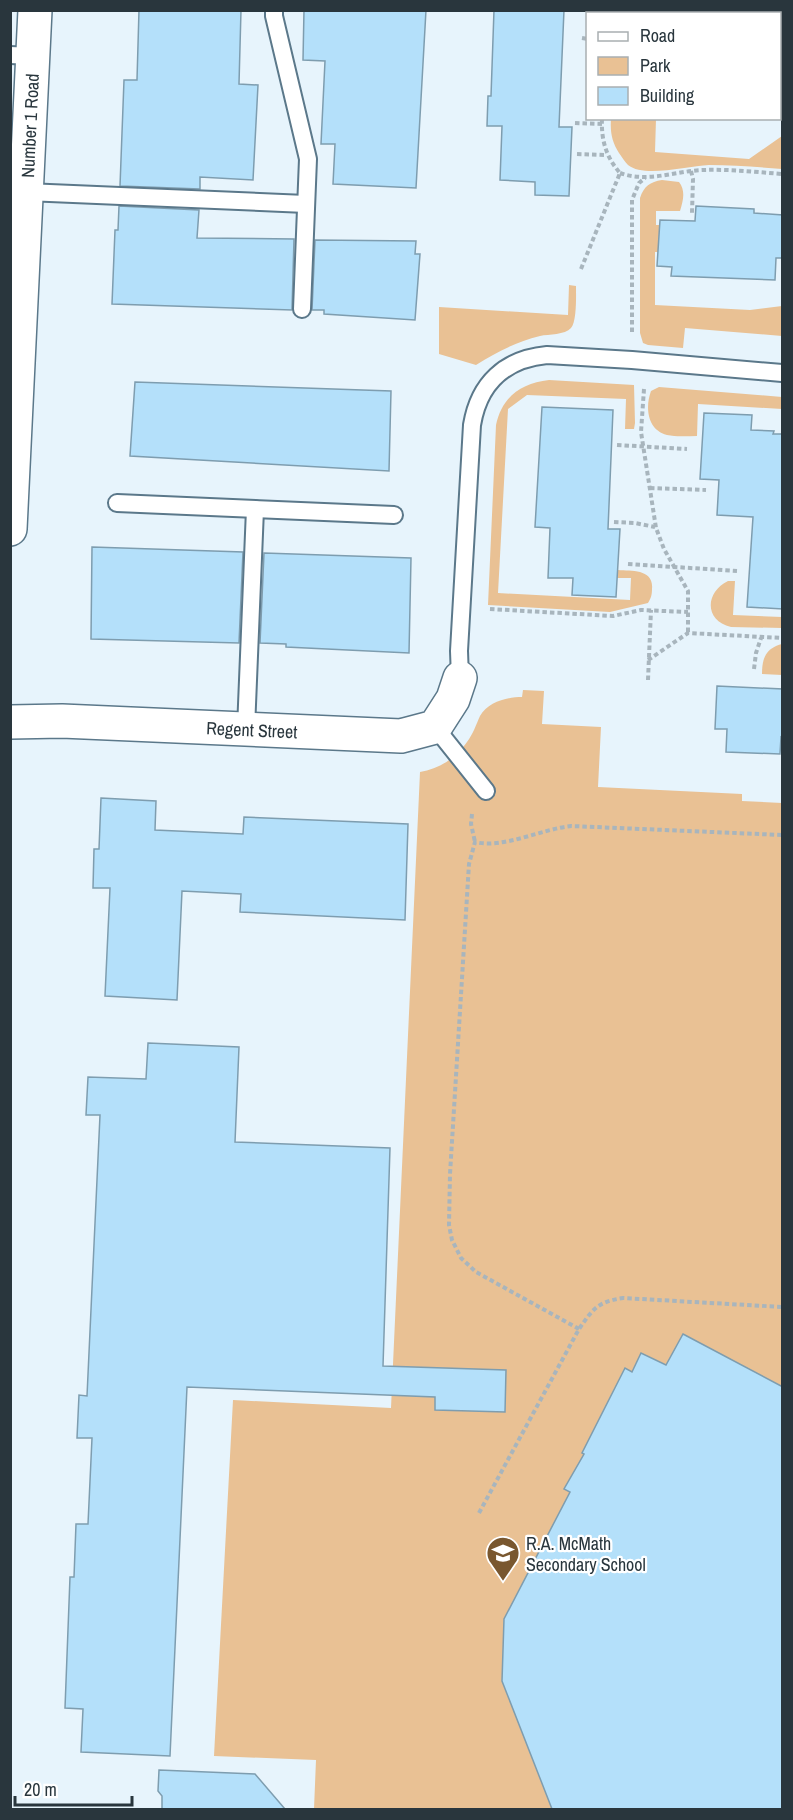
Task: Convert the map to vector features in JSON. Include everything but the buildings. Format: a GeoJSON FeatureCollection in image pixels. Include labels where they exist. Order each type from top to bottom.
{"type":"FeatureCollection","features":[{"type":"Feature","properties":{"kind":"street","name":"Number 1 Road"},"geometry":{"type":"LineString","coordinates":[[10,529],[26,192],[22,55],[35,10]]}},
{"type":"Feature","properties":{"kind":"street"},"geometry":{"type":"LineString","coordinates":[[435,727],[453,699],[460,678]]}},
{"type":"Feature","properties":{"kind":"street","name":"Regent Street"},"geometry":{"type":"LineString","coordinates":[[10,723],[62,721],[401,736],[435,727]]}},
{"type":"Feature","properties":{"kind":"lane"},"geometry":{"type":"LineString","coordinates":[[274,10],[308,159],[302,309]]}},
{"type":"Feature","properties":{"kind":"lane"},"geometry":{"type":"LineString","coordinates":[[26,192],[306,204]]}},
{"type":"Feature","properties":{"kind":"lane"},"geometry":{"type":"LineString","coordinates":[[460,678],[459,651],[470,454],[475,409],[481,394],[491,381],[518,361],[534,357],[565,356],[783,374]]}},
{"type":"Feature","properties":{"kind":"lane"},"geometry":{"type":"LineString","coordinates":[[117,503],[394,515]]}},
{"type":"Feature","properties":{"kind":"lane"},"geometry":{"type":"LineString","coordinates":[[246,729],[255,509]]}},
{"type":"Feature","properties":{"kind":"lane"},"geometry":{"type":"LineString","coordinates":[[435,727],[486,791]]}},
{"type":"Feature","properties":{"kind":"path"},"geometry":{"type":"LineString","coordinates":[[582,38],[586,39]]}},
{"type":"Feature","properties":{"kind":"path"},"geometry":{"type":"LineString","coordinates":[[602,120],[603,141],[607,155],[620,173],[630,177],[645,178],[706,170],[783,174]]}},
{"type":"Feature","properties":{"kind":"path"},"geometry":{"type":"LineString","coordinates":[[575,123],[602,124]]}},
{"type":"Feature","properties":{"kind":"path"},"geometry":{"type":"LineString","coordinates":[[577,154],[607,155]]}},
{"type":"Feature","properties":{"kind":"path"},"geometry":{"type":"LineString","coordinates":[[691,171],[693,179],[692,213]]}},
{"type":"Feature","properties":{"kind":"path"},"geometry":{"type":"LineString","coordinates":[[581,269],[620,173]]}},
{"type":"Feature","properties":{"kind":"path"},"geometry":{"type":"LineString","coordinates":[[632,360],[632,200],[639,183],[645,178]]}},
{"type":"Feature","properties":{"kind":"path"},"geometry":{"type":"LineString","coordinates":[[644,382],[641,432],[656,528],[659,539],[688,591],[688,633]]}},
{"type":"Feature","properties":{"kind":"path"},"geometry":{"type":"LineString","coordinates":[[617,445],[687,449]]}},
{"type":"Feature","properties":{"kind":"path"},"geometry":{"type":"LineString","coordinates":[[650,488],[706,490]]}},
{"type":"Feature","properties":{"kind":"path"},"geometry":{"type":"LineString","coordinates":[[614,522],[650,525],[656,528]]}},
{"type":"Feature","properties":{"kind":"path"},"geometry":{"type":"LineString","coordinates":[[628,564],[737,570]]}},
{"type":"Feature","properties":{"kind":"path"},"geometry":{"type":"LineString","coordinates":[[483,609],[613,616],[641,610],[688,612]]}},
{"type":"Feature","properties":{"kind":"path"},"geometry":{"type":"LineString","coordinates":[[648,680],[651,610]]}},
{"type":"Feature","properties":{"kind":"path"},"geometry":{"type":"LineString","coordinates":[[648,660],[688,633],[783,638]]}},
{"type":"Feature","properties":{"kind":"path"},"geometry":{"type":"LineString","coordinates":[[754,669],[761,638]]}},
{"type":"Feature","properties":{"kind":"path"},"geometry":{"type":"LineString","coordinates":[[471,817],[472,833],[476,842],[469,864],[449,1225],[461,1258],[476,1272],[579,1329]]}},
{"type":"Feature","properties":{"kind":"path"},"geometry":{"type":"LineString","coordinates":[[476,842],[483,844],[500,842],[571,826],[783,835]]}},
{"type":"Feature","properties":{"kind":"path"},"geometry":{"type":"LineString","coordinates":[[478,1513],[579,1329],[592,1310],[607,1301],[623,1298],[783,1307]]}},
{"type":"Feature","properties":{"kind":"green space"},"geometry":{"type":"Polygon","coordinates":[[[611,120],[656,120],[655,152],[749,159],[782,136],[782,169],[709,165],[655,171],[635,169],[628,165],[617,149],[611,120]]]}},
{"type":"Feature","properties":{"kind":"green space"},"geometry":{"type":"Polygon","coordinates":[[[662,180],[679,182],[683,189],[683,196],[680,211],[656,211],[656,225],[660,225],[658,252],[655,252],[655,305],[750,310],[782,306],[782,336],[685,328],[683,348],[643,343],[640,333],[640,198],[648,185],[662,180]]]}},
{"type":"Feature","properties":{"kind":"green space"},"geometry":{"type":"Polygon","coordinates":[[[569,285],[576,286],[576,301],[573,325],[568,330],[523,341],[476,365],[439,354],[439,307],[568,315],[569,285]]]}},
{"type":"Feature","properties":{"kind":"green space"},"geometry":{"type":"Polygon","coordinates":[[[549,380],[634,385],[634,429],[625,429],[626,399],[527,395],[508,409],[498,593],[630,600],[631,578],[617,578],[618,570],[641,572],[650,578],[652,591],[648,603],[610,612],[488,605],[496,425],[503,407],[514,393],[530,384],[549,380]]]}},
{"type":"Feature","properties":{"kind":"green space"},"geometry":{"type":"Polygon","coordinates":[[[659,387],[782,397],[782,409],[698,404],[697,436],[667,435],[655,428],[648,411],[651,391],[659,387]]]}},
{"type":"Feature","properties":{"kind":"green space"},"geometry":{"type":"Polygon","coordinates":[[[728,581],[735,581],[733,615],[782,617],[782,628],[731,627],[716,619],[712,613],[712,599],[720,586],[728,581]]]}},
{"type":"Feature","properties":{"kind":"green space"},"geometry":{"type":"Polygon","coordinates":[[[782,644],[782,675],[762,674],[766,654],[772,648],[782,644]]]}},
{"type":"Feature","properties":{"kind":"green space"},"geometry":{"type":"Polygon","coordinates":[[[523,690],[544,691],[542,724],[601,727],[598,787],[742,794],[742,801],[782,803],[782,1809],[314,1809],[316,1760],[214,1756],[233,1400],[391,1408],[420,772],[434,768],[452,758],[469,739],[483,711],[498,701],[522,697],[523,690]]]}},
{"type":"Feature","properties":{"kind":"place","name":"R.A. McMath Secondary School"},"geometry":{"type":"Point","coordinates":[503,1582]}}]}
